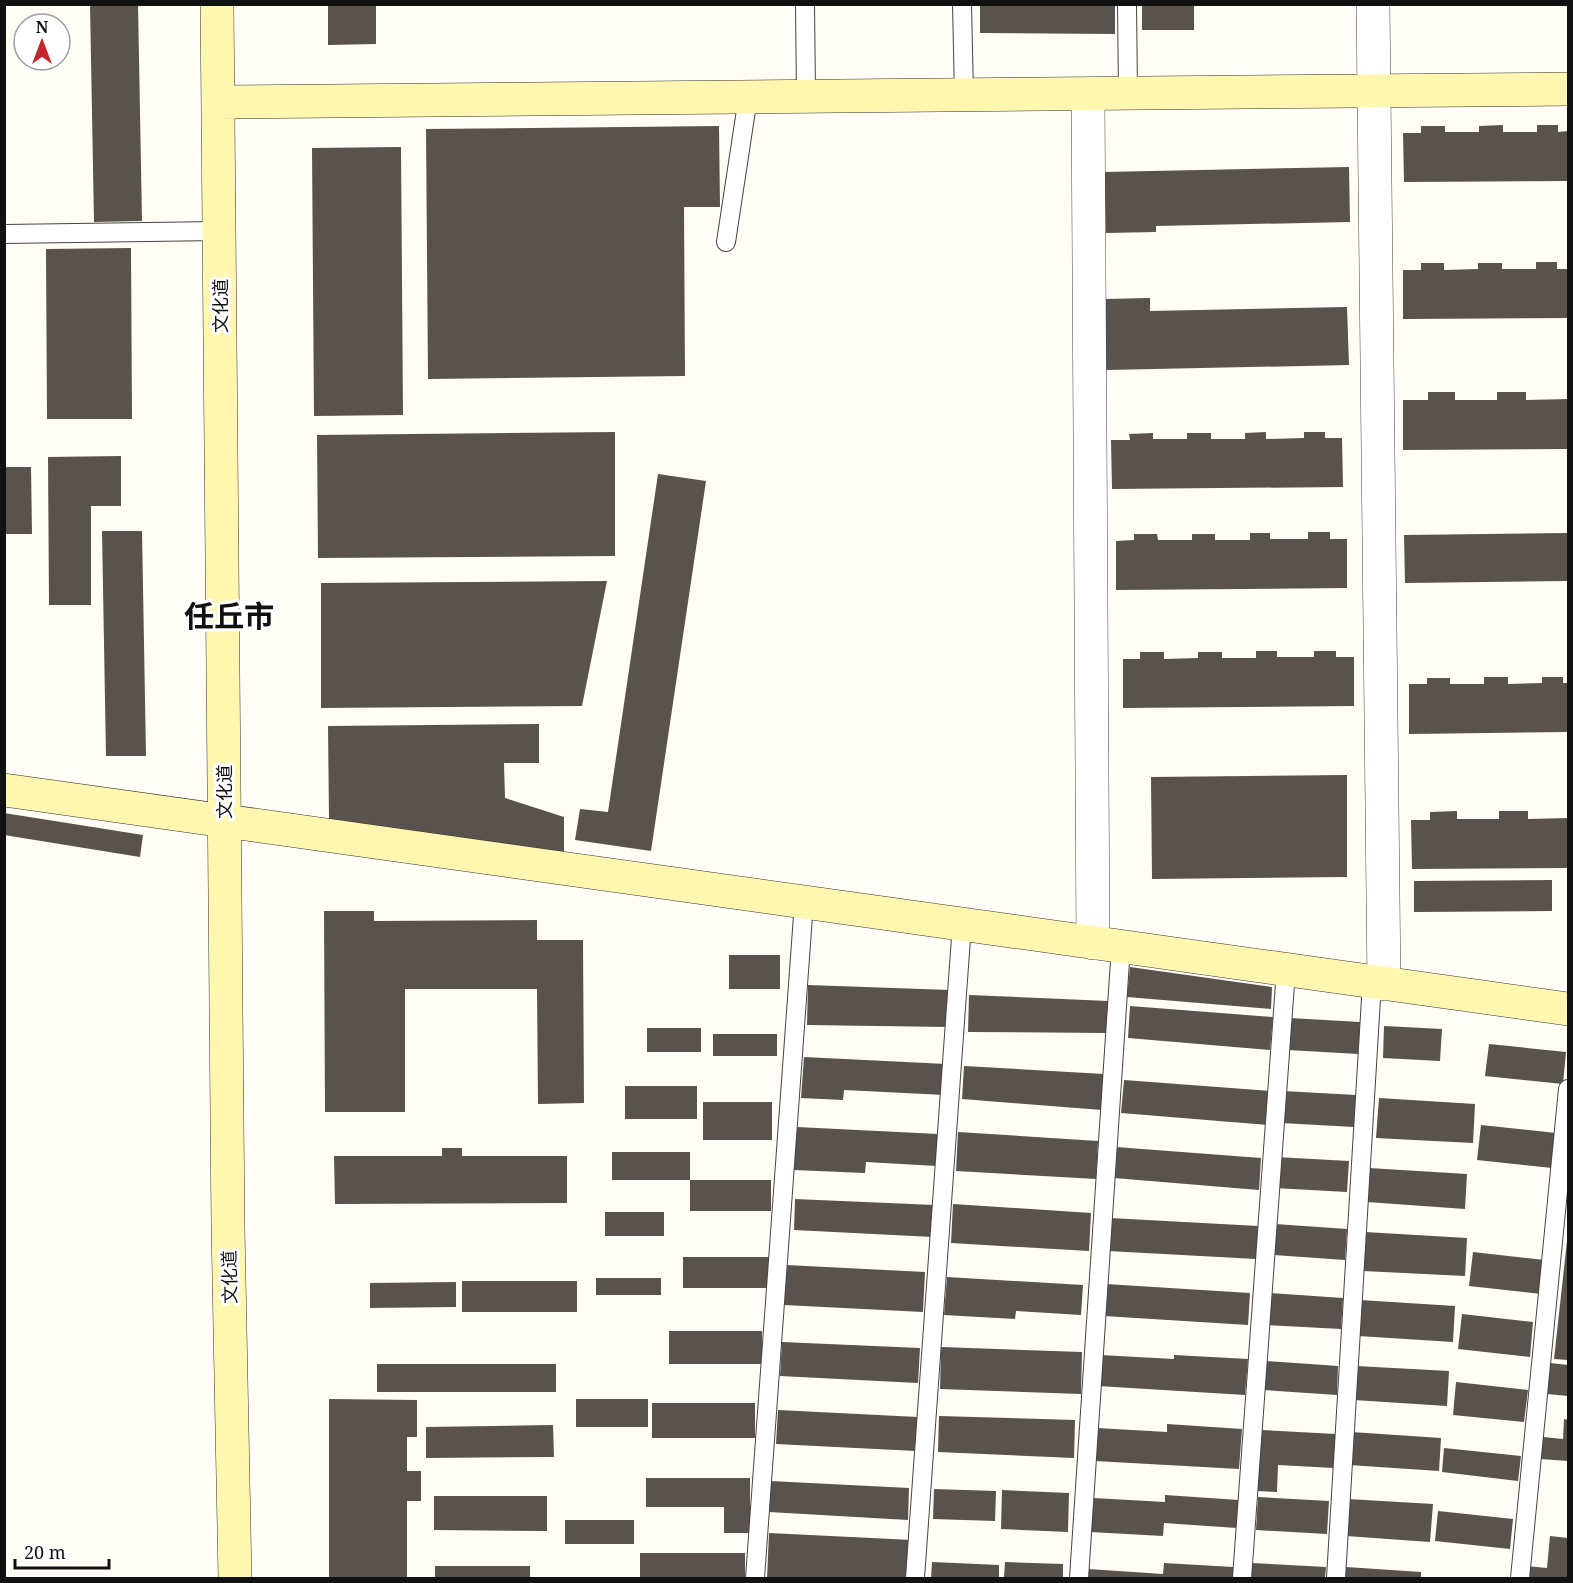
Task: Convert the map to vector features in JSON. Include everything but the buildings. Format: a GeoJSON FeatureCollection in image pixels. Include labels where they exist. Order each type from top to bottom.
{"type":"FeatureCollection","features":[{"type":"Feature","properties":{"kind":"street","name":"文化道"},"geometry":{"type":"LineString","coordinates":[[217,4],[224,821],[235,1578]]}},
{"type":"Feature","properties":{"kind":"street"},"geometry":{"type":"LineString","coordinates":[[1373,4],[1378,983]]}},
{"type":"Feature","properties":{"kind":"street"},"geometry":{"type":"LineString","coordinates":[[218,102],[1569,89]]}},
{"type":"Feature","properties":{"kind":"street"},"geometry":{"type":"LineString","coordinates":[[1088,94],[1107,945]]}},
{"type":"Feature","properties":{"kind":"street"},"geometry":{"type":"LineString","coordinates":[[4,790],[1569,1010]]}},
{"type":"Feature","properties":{"kind":"lane"},"geometry":{"type":"LineString","coordinates":[[806,4],[806,96]]}},
{"type":"Feature","properties":{"kind":"lane"},"geometry":{"type":"LineString","coordinates":[[962,4],[964,95]]}},
{"type":"Feature","properties":{"kind":"lane"},"geometry":{"type":"LineString","coordinates":[[1127,4],[1128,93]]}},
{"type":"Feature","properties":{"kind":"lane"},"geometry":{"type":"LineString","coordinates":[[726,242],[748,97]]}},
{"type":"Feature","properties":{"kind":"lane"},"geometry":{"type":"LineString","coordinates":[[4,234],[219,231]]}},
{"type":"Feature","properties":{"kind":"lane"},"geometry":{"type":"LineString","coordinates":[[755,1578],[804,902]]}},
{"type":"Feature","properties":{"kind":"lane"},"geometry":{"type":"LineString","coordinates":[[915,1578],[962,924]]}},
{"type":"Feature","properties":{"kind":"lane"},"geometry":{"type":"LineString","coordinates":[[1079,1578],[1107,945]]}},
{"type":"Feature","properties":{"kind":"lane"},"geometry":{"type":"LineString","coordinates":[[1242,1578],[1286,970]]}},
{"type":"Feature","properties":{"kind":"lane"},"geometry":{"type":"LineString","coordinates":[[1336,1578],[1378,983]]}},
{"type":"Feature","properties":{"kind":"lane"},"geometry":{"type":"LineString","coordinates":[[1520,1578],[1569,1089]]}},
{"type":"Feature","properties":{"kind":"district","name":"任丘市"},"geometry":{"type":"Point","coordinates":[229,615]}}]}
